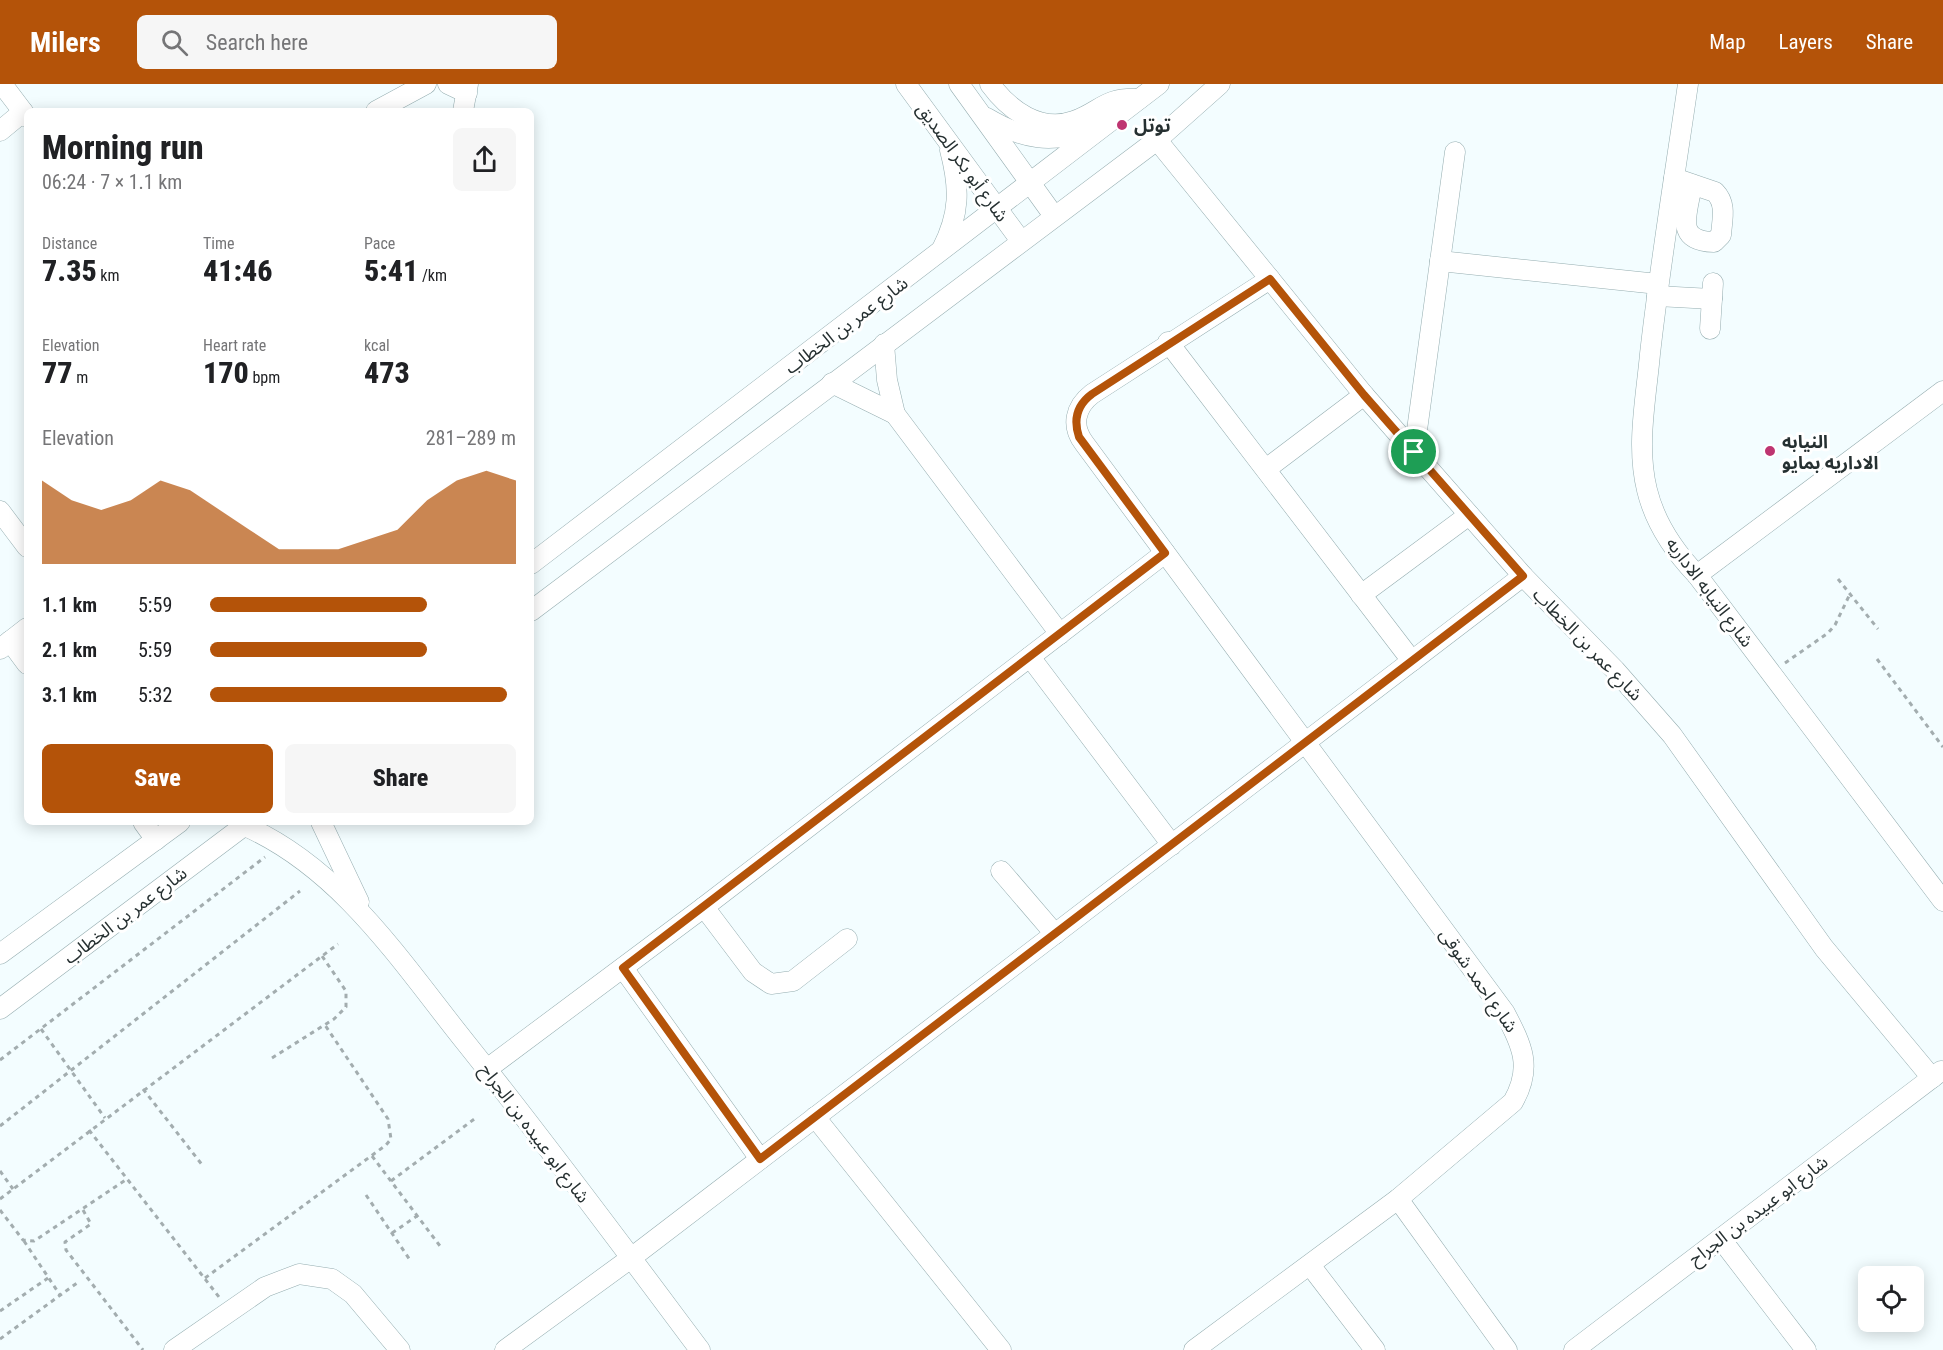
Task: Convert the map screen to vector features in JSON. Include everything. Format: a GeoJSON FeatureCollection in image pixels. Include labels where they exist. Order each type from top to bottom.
{"type":"FeatureCollection","features":[{"type":"Feature","properties":{"kind":"street"},"geometry":{"type":"LineString","coordinates":[[2,84],[24,114]]}},
{"type":"Feature","properties":{"kind":"street"},"geometry":{"type":"LineString","coordinates":[[382,108],[426,84]]}},
{"type":"Feature","properties":{"kind":"street"},"geometry":{"type":"LineString","coordinates":[[448,84],[466,96]]}},
{"type":"Feature","properties":{"kind":"street","name":"شارع أبو بكر الصديق"},"geometry":{"type":"LineString","coordinates":[[906,84],[1021,241]]}},
{"type":"Feature","properties":{"kind":"street"},"geometry":{"type":"LineString","coordinates":[[958,84],[1054,216]]}},
{"type":"Feature","properties":{"kind":"street"},"geometry":{"type":"LineString","coordinates":[[990,84],[1003,102],[1018,114],[1036,121],[1055,123],[1074,121],[1114,100],[1139,99]]}},
{"type":"Feature","properties":{"kind":"street","name":"شارع عمر بن الخطاب"},"geometry":{"type":"LineString","coordinates":[[534,562],[1159,84]]}},
{"type":"Feature","properties":{"kind":"street","name":"شارع عمر بن الخطاب"},"geometry":{"type":"LineString","coordinates":[[534,609],[832,382],[1157,140],[1220,84]]}},
{"type":"Feature","properties":{"kind":"street","name":"شارع النيابه الاداريه"},"geometry":{"type":"LineString","coordinates":[[1688,84],[1683,181],[1657,290],[1645,407],[1643,466],[1655,514],[1671,543],[1943,901]]}},
{"type":"Feature","properties":{"kind":"street"},"geometry":{"type":"LineString","coordinates":[[980,114],[1010,131],[1034,138],[1065,138],[1101,129]]}},
{"type":"Feature","properties":{"kind":"street"},"geometry":{"type":"LineString","coordinates":[[0,130],[24,116]]}},
{"type":"Feature","properties":{"kind":"street","name":"شارع عمر بن الخطاب"},"geometry":{"type":"LineString","coordinates":[[1157,140],[1364,395],[1523,576],[1616,670],[1672,735],[1824,948],[1938,1074]]}},
{"type":"Feature","properties":{"kind":"street"},"geometry":{"type":"LineString","coordinates":[[939,254],[953,228],[958,199],[948,142]]}},
{"type":"Feature","properties":{"kind":"street"},"geometry":{"type":"LineString","coordinates":[[1414,452],[1455,152]]}},
{"type":"Feature","properties":{"kind":"street"},"geometry":{"type":"LineString","coordinates":[[1440,261],[1657,290],[1713,291],[1710,329]]}},
{"type":"Feature","properties":{"kind":"street","name":"شارع احمد شوقى"},"geometry":{"type":"LineString","coordinates":[[1194,1350],[1398,1199],[1513,1102],[1523,1084],[1525,1066],[1521,1043],[1505,1012],[1079,437],[1076,421],[1085,399],[1168,342],[1270,279]]}},
{"type":"Feature","properties":{"kind":"street"},"geometry":{"type":"LineString","coordinates":[[1168,342],[1412,661]]}},
{"type":"Feature","properties":{"kind":"street"},"geometry":{"type":"LineString","coordinates":[[884,344],[887,380],[895,414],[1060,634]]}},
{"type":"Feature","properties":{"kind":"street"},"geometry":{"type":"LineString","coordinates":[[832,382],[895,414]]}},
{"type":"Feature","properties":{"kind":"street"},"geometry":{"type":"LineString","coordinates":[[1697,575],[1943,391]]}},
{"type":"Feature","properties":{"kind":"street"},"geometry":{"type":"LineString","coordinates":[[1266,469],[1364,395]]}},
{"type":"Feature","properties":{"kind":"street"},"geometry":{"type":"LineString","coordinates":[[0,511],[24,544]]}},
{"type":"Feature","properties":{"kind":"street"},"geometry":{"type":"LineString","coordinates":[[1361,594],[1469,515]]}},
{"type":"Feature","properties":{"kind":"street"},"geometry":{"type":"LineString","coordinates":[[487,1070],[704,907],[1165,553]]}},
{"type":"Feature","properties":{"kind":"street"},"geometry":{"type":"LineString","coordinates":[[505,1350],[631,1258],[1523,576]]}},
{"type":"Feature","properties":{"kind":"street"},"geometry":{"type":"LineString","coordinates":[[24,630],[5,645],[24,661]]}},
{"type":"Feature","properties":{"kind":"street"},"geometry":{"type":"LineString","coordinates":[[1030,657],[1172,845]]}},
{"type":"Feature","properties":{"kind":"street"},"geometry":{"type":"LineString","coordinates":[[145,825],[156,840]]}},
{"type":"Feature","properties":{"kind":"street"},"geometry":{"type":"LineString","coordinates":[[0,954],[176,825]]}},
{"type":"Feature","properties":{"kind":"street","name":"شارع عمر بن الخطاب"},"geometry":{"type":"LineString","coordinates":[[0,1008],[246,825]]}},
{"type":"Feature","properties":{"kind":"street","name":"شارع ابو عبيده بن الجراح"},"geometry":{"type":"LineString","coordinates":[[249,825],[308,861],[366,918],[487,1070],[700,1350]]}},
{"type":"Feature","properties":{"kind":"street","name":"شارع ابو عبيده بن الجراح"},"geometry":{"type":"LineString","coordinates":[[322,825],[366,918]]}},
{"type":"Feature","properties":{"kind":"street"},"geometry":{"type":"LineString","coordinates":[[1001,871],[1056,934]]}},
{"type":"Feature","properties":{"kind":"street"},"geometry":{"type":"LineString","coordinates":[[704,907],[753,972],[771,984],[793,981],[847,939]]}},
{"type":"Feature","properties":{"kind":"street"},"geometry":{"type":"LineString","coordinates":[[623,968],[760,1159]]}},
{"type":"Feature","properties":{"kind":"street","name":"شارع ابو عبيده بن الجراح"},"geometry":{"type":"LineString","coordinates":[[1574,1350],[1938,1074]]}},
{"type":"Feature","properties":{"kind":"street"},"geometry":{"type":"LineString","coordinates":[[815,1117],[1000,1350]]}},
{"type":"Feature","properties":{"kind":"street"},"geometry":{"type":"LineString","coordinates":[[1398,1199],[1507,1350]]}},
{"type":"Feature","properties":{"kind":"street"},"geometry":{"type":"LineString","coordinates":[[1720,1239],[1806,1350]]}},
{"type":"Feature","properties":{"kind":"street"},"geometry":{"type":"LineString","coordinates":[[1310,1265],[1374,1350]]}},
{"type":"Feature","properties":{"kind":"street"},"geometry":{"type":"LineString","coordinates":[[174,1350],[280,1279],[298,1274],[332,1279],[353,1294],[400,1350]]}},
{"type":"Feature","properties":{"kind":"path"},"geometry":{"type":"LineString","coordinates":[[1838,579],[1878,629]]}},
{"type":"Feature","properties":{"kind":"path"},"geometry":{"type":"LineString","coordinates":[[1771,673],[1827,633],[1835,625],[1850,594]]}},
{"type":"Feature","properties":{"kind":"path"},"geometry":{"type":"LineString","coordinates":[[1877,659],[1943,747]]}},
{"type":"Feature","properties":{"kind":"path"},"geometry":{"type":"LineString","coordinates":[[0,1060],[282,844]]}},
{"type":"Feature","properties":{"kind":"path"},"geometry":{"type":"LineString","coordinates":[[0,1126],[300,891]]}},
{"type":"Feature","properties":{"kind":"path"},"geometry":{"type":"LineString","coordinates":[[0,1199],[338,944]]}},
{"type":"Feature","properties":{"kind":"path"},"geometry":{"type":"LineString","coordinates":[[272,1058],[325,1025],[346,1007],[348,997],[322,956]]}},
{"type":"Feature","properties":{"kind":"path"},"geometry":{"type":"LineString","coordinates":[[205,1278],[372,1156],[391,1139],[388,1119],[325,1025]]}},
{"type":"Feature","properties":{"kind":"path"},"geometry":{"type":"LineString","coordinates":[[41,1029],[105,1118]]}},
{"type":"Feature","properties":{"kind":"path"},"geometry":{"type":"LineString","coordinates":[[143,1089],[203,1166]]}},
{"type":"Feature","properties":{"kind":"path"},"geometry":{"type":"LineString","coordinates":[[391,1181],[477,1117]]}},
{"type":"Feature","properties":{"kind":"path"},"geometry":{"type":"LineString","coordinates":[[89,1130],[230,1311]]}},
{"type":"Feature","properties":{"kind":"path"},"geometry":{"type":"LineString","coordinates":[[372,1156],[440,1246]]}},
{"type":"Feature","properties":{"kind":"path"},"geometry":{"type":"LineString","coordinates":[[0,1171],[13,1189]]}},
{"type":"Feature","properties":{"kind":"path"},"geometry":{"type":"LineString","coordinates":[[23,1240],[28,1242],[39,1239],[127,1179]]}},
{"type":"Feature","properties":{"kind":"path"},"geometry":{"type":"LineString","coordinates":[[366,1195],[410,1260]]}},
{"type":"Feature","properties":{"kind":"path"},"geometry":{"type":"LineString","coordinates":[[83,1209],[91,1224],[65,1242],[66,1250],[143,1350]]}},
{"type":"Feature","properties":{"kind":"path"},"geometry":{"type":"LineString","coordinates":[[0,1210],[60,1295]]}},
{"type":"Feature","properties":{"kind":"path"},"geometry":{"type":"LineString","coordinates":[[392,1233],[417,1216]]}},
{"type":"Feature","properties":{"kind":"path"},"geometry":{"type":"LineString","coordinates":[[0,1311],[48,1278]]}},
{"type":"Feature","properties":{"kind":"path"},"geometry":{"type":"LineString","coordinates":[[0,1339],[77,1283]]}},
{"type":"Feature","properties":{"kind":"place","name":"توتل"},"geometry":{"type":"Point","coordinates":[1122,125]}},
{"type":"Feature","properties":{"kind":"place","name":"النيابه الاداريه بمايو"},"geometry":{"type":"Point","coordinates":[1770,451]}},
{"type":"Feature","properties":{"kind":"route"},"geometry":{"type":"LineString","coordinates":[[1270,279],[1364,395],[1414,452],[1523,576],[760,1159],[623,968],[1165,553],[1079,437],[1077,413],[1085,399],[1168,342],[1270,279]]}}]}
